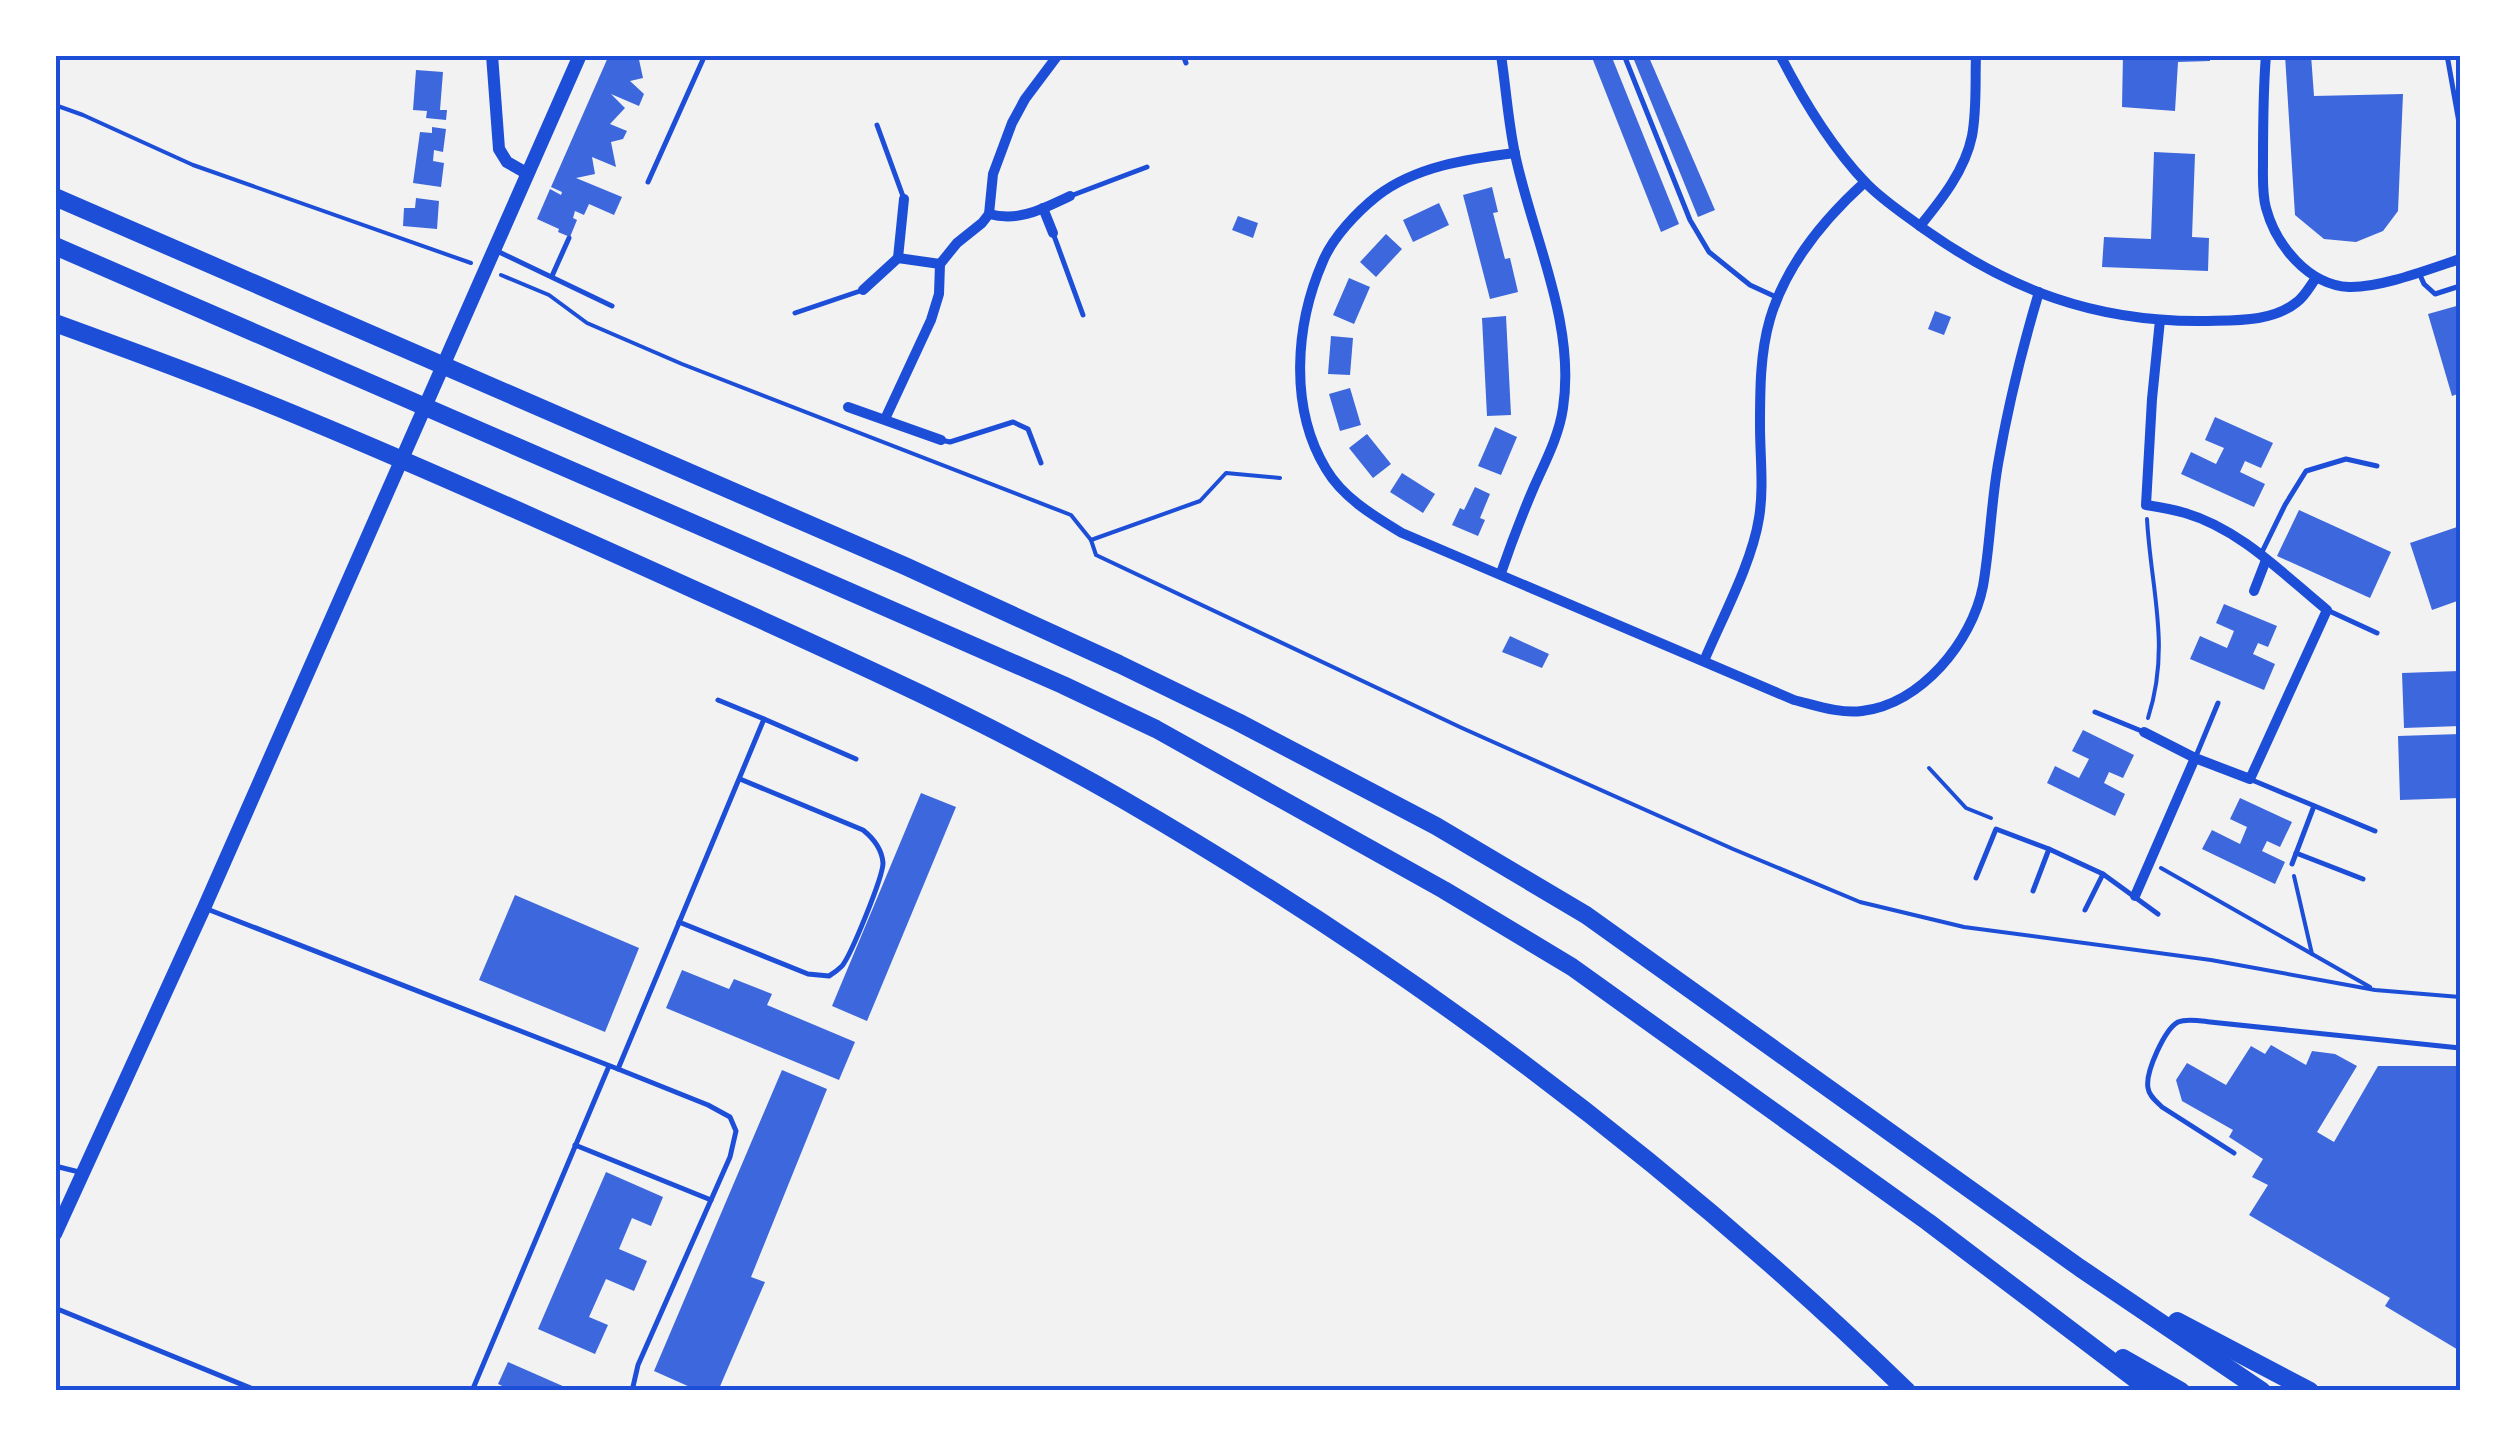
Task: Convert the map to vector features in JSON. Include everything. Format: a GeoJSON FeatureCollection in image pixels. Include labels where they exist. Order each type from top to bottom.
{"type":"FeatureCollection","features":[{"type":"Feature","properties":{"kind":"highway"},"geometry":{"type":"LineString","coordinates":[[55,197],[905,566],[1238,722],[1436,826],[1586,915],[2080,1268],[2262,1391]]}},
{"type":"Feature","properties":{"kind":"highway"},"geometry":{"type":"LineString","coordinates":[[55,246],[1156,729],[1444,890],[1572,968],[1942,1232],[2150,1391]]}},
{"type":"Feature","properties":{"kind":"highway"},"geometry":{"type":"LineString","coordinates":[[55,323],[305,418],[653,570],[913,689],[1122,799],[1408,979],[1534,1072],[1654,1164],[1825,1312],[1907,1391]]}},
{"type":"Feature","properties":{"kind":"highway"},"geometry":{"type":"LineString","coordinates":[[2080,1268],[2310,1391]]}},
{"type":"Feature","properties":{"kind":"highway"},"geometry":{"type":"LineString","coordinates":[[2074,1331],[2181,1391]]}},
{"type":"Feature","properties":{"kind":"main road"},"geometry":{"type":"LineString","coordinates":[[55,1234],[493,263],[580,55]]}},
{"type":"Feature","properties":{"kind":"street"},"geometry":{"type":"LineString","coordinates":[[492,55],[499,148],[506,162],[528,174]]}},
{"type":"Feature","properties":{"kind":"street"},"geometry":{"type":"LineString","coordinates":[[885,419],[931,320],[939,294],[940,264],[989,214],[993,174],[1012,123],[1058,55]]}},
{"type":"Feature","properties":{"kind":"street"},"geometry":{"type":"LineString","coordinates":[[1501,55],[1515,154],[1564,349],[1563,409],[1501,573]]}},
{"type":"Feature","properties":{"kind":"street"},"geometry":{"type":"LineString","coordinates":[[1780,55],[1806,104],[1866,182],[1891,205],[1958,253],[2039,292],[2102,312],[2160,320],[2231,320],[2269,316],[2286,309],[2302,298],[2316,278]]}},
{"type":"Feature","properties":{"kind":"street"},"geometry":{"type":"LineString","coordinates":[[1920,226],[1948,190],[1972,136],[1976,55]]}},
{"type":"Feature","properties":{"kind":"street"},"geometry":{"type":"LineString","coordinates":[[2266,55],[2262,91],[2266,209],[2296,262],[2316,278],[2347,287],[2366,286],[2460,259]]}},
{"type":"Feature","properties":{"kind":"street"},"geometry":{"type":"LineString","coordinates":[[1515,154],[1470,159],[1405,179],[1377,196],[1348,224],[1324,258],[1300,346],[1306,420],[1326,470],[1346,494],[1402,532],[1794,700],[1862,711],[1900,697],[1942,667],[1959,646],[1982,588],[2003,434],[2039,292]]}},
{"type":"Feature","properties":{"kind":"street"},"geometry":{"type":"LineString","coordinates":[[1704,661],[1752,546],[1760,515],[1763,359],[1770,319],[1809,242],[1840,204],[1866,182]]}},
{"type":"Feature","properties":{"kind":"street"},"geometry":{"type":"LineString","coordinates":[[989,214],[1017,217],[1070,196]]}},
{"type":"Feature","properties":{"kind":"street"},"geometry":{"type":"LineString","coordinates":[[863,290],[898,258],[904,199]]}},
{"type":"Feature","properties":{"kind":"street"},"geometry":{"type":"LineString","coordinates":[[1043,208],[1053,233]]}},
{"type":"Feature","properties":{"kind":"street"},"geometry":{"type":"LineString","coordinates":[[898,258],[940,264]]}},
{"type":"Feature","properties":{"kind":"street"},"geometry":{"type":"LineString","coordinates":[[2144,732],[2195,758],[2250,779],[2327,610],[2248,544],[2214,524],[2146,504],[2160,320]]}},
{"type":"Feature","properties":{"kind":"street"},"geometry":{"type":"LineString","coordinates":[[848,407],[941,440]]}},
{"type":"Feature","properties":{"kind":"street"},"geometry":{"type":"LineString","coordinates":[[2254,591],[2263,557]]}},
{"type":"Feature","properties":{"kind":"street"},"geometry":{"type":"LineString","coordinates":[[2135,896],[2195,758]]}},
{"type":"Feature","properties":{"kind":"lane"},"geometry":{"type":"LineString","coordinates":[[648,182],[705,55]]}},
{"type":"Feature","properties":{"kind":"lane"},"geometry":{"type":"LineString","coordinates":[[1183,55],[1186,63]]}},
{"type":"Feature","properties":{"kind":"lane"},"geometry":{"type":"LineString","coordinates":[[1624,55],[1690,220],[1709,252],[1750,285],[1778,298]]}},
{"type":"Feature","properties":{"kind":"lane"},"geometry":{"type":"LineString","coordinates":[[2446,55],[2460,128]]}},
{"type":"Feature","properties":{"kind":"lane"},"geometry":{"type":"LineString","coordinates":[[877,125],[904,199]]}},
{"type":"Feature","properties":{"kind":"lane"},"geometry":{"type":"LineString","coordinates":[[1070,196],[1146,167]]}},
{"type":"Feature","properties":{"kind":"lane"},"geometry":{"type":"LineString","coordinates":[[1053,233],[1083,315]]}},
{"type":"Feature","properties":{"kind":"lane"},"geometry":{"type":"LineString","coordinates":[[552,277],[570,238]]}},
{"type":"Feature","properties":{"kind":"lane"},"geometry":{"type":"LineString","coordinates":[[493,263],[552,277],[612,306]]}},
{"type":"Feature","properties":{"kind":"lane"},"geometry":{"type":"LineString","coordinates":[[2419,272],[2424,284],[2435,294],[2460,286]]}},
{"type":"Feature","properties":{"kind":"lane"},"geometry":{"type":"LineString","coordinates":[[795,313],[863,290]]}},
{"type":"Feature","properties":{"kind":"lane"},"geometry":{"type":"LineString","coordinates":[[941,440],[950,442],[1013,422],[1028,429],[1041,462]]}},
{"type":"Feature","properties":{"kind":"lane"},"geometry":{"type":"LineString","coordinates":[[2263,557],[2306,471],[2346,460],[2377,466]]}},
{"type":"Feature","properties":{"kind":"lane"},"geometry":{"type":"LineString","coordinates":[[2327,610],[2377,633]]}},
{"type":"Feature","properties":{"kind":"lane"},"geometry":{"type":"LineString","coordinates":[[718,700],[856,759]]}},
{"type":"Feature","properties":{"kind":"lane"},"geometry":{"type":"LineString","coordinates":[[2195,758],[2218,703]]}},
{"type":"Feature","properties":{"kind":"lane"},"geometry":{"type":"LineString","coordinates":[[2095,712],[2144,732]]}},
{"type":"Feature","properties":{"kind":"lane"},"geometry":{"type":"LineString","coordinates":[[618,1069],[764,719]]}},
{"type":"Feature","properties":{"kind":"lane"},"geometry":{"type":"LineString","coordinates":[[679,922],[808,974],[829,976],[844,964],[880,878],[883,862],[872,837],[852,824],[740,778]]}},
{"type":"Feature","properties":{"kind":"lane"},"geometry":{"type":"LineString","coordinates":[[2250,779],[2376,830]]}},
{"type":"Feature","properties":{"kind":"lane"},"geometry":{"type":"LineString","coordinates":[[2292,864],[2314,806]]}},
{"type":"Feature","properties":{"kind":"lane"},"geometry":{"type":"LineString","coordinates":[[1976,878],[1996,829],[2049,848],[2103,874],[2158,914]]}},
{"type":"Feature","properties":{"kind":"lane"},"geometry":{"type":"LineString","coordinates":[[2033,890],[2049,848]]}},
{"type":"Feature","properties":{"kind":"lane"},"geometry":{"type":"LineString","coordinates":[[2296,853],[2364,879]]}},
{"type":"Feature","properties":{"kind":"lane"},"geometry":{"type":"LineString","coordinates":[[2085,910],[2103,874]]}},
{"type":"Feature","properties":{"kind":"lane"},"geometry":{"type":"LineString","coordinates":[[204,908],[618,1069],[730,1117],[736,1131],[730,1156],[638,1365],[632,1391]]}},
{"type":"Feature","properties":{"kind":"lane"},"geometry":{"type":"LineString","coordinates":[[2234,1153],[2152,1098],[2149,1075],[2174,1024],[2197,1021],[2460,1048]]}},
{"type":"Feature","properties":{"kind":"lane"},"geometry":{"type":"LineString","coordinates":[[472,1391],[608,1066]]}},
{"type":"Feature","properties":{"kind":"lane"},"geometry":{"type":"LineString","coordinates":[[575,1144],[711,1200]]}},
{"type":"Feature","properties":{"kind":"lane"},"geometry":{"type":"LineString","coordinates":[[55,1166],[82,1173]]}},
{"type":"Feature","properties":{"kind":"lane"},"geometry":{"type":"LineString","coordinates":[[55,1308],[258,1391]]}},
{"type":"Feature","properties":{"kind":"path"},"geometry":{"type":"LineString","coordinates":[[55,105],[192,165],[471,263]]}},
{"type":"Feature","properties":{"kind":"path"},"geometry":{"type":"LineString","coordinates":[[493,263],[587,322],[682,364],[1071,515],[1092,540],[1096,555],[1462,728],[1860,902],[1964,927],[2211,960],[2374,990],[2460,997]]}},
{"type":"Feature","properties":{"kind":"path"},"geometry":{"type":"LineString","coordinates":[[1092,540],[1200,501],[1226,473],[1280,478]]}},
{"type":"Feature","properties":{"kind":"path"},"geometry":{"type":"LineString","coordinates":[[2144,732],[2155,695],[2160,651],[2146,504]]}},
{"type":"Feature","properties":{"kind":"path"},"geometry":{"type":"LineString","coordinates":[[1929,768],[1966,808],[1991,818],[1996,829]]}},
{"type":"Feature","properties":{"kind":"path"},"geometry":{"type":"LineString","coordinates":[[2292,864],[2312,954]]}},
{"type":"Feature","properties":{"kind":"path"},"geometry":{"type":"LineString","coordinates":[[2166,870],[2374,990]]}},
{"type":"Feature","properties":{"kind":"building"},"geometry":{"type":"Polygon","coordinates":[[[609,55],[638,55],[643,78],[630,81],[644,94],[639,106],[611,94],[625,108],[610,124],[627,131],[623,139],[611,142],[616,167],[592,157],[595,174],[576,178],[622,197],[614,215],[589,204],[584,215],[575,211],[573,218],[577,220],[570,237],[537,219],[550,189],[561,195],[551,187],[609,55]]]}},
{"type":"Feature","properties":{"kind":"building"},"geometry":{"type":"Polygon","coordinates":[[[1591,55],[1611,55],[1679,224],[1661,232],[1591,55]]]}},
{"type":"Feature","properties":{"kind":"building"},"geometry":{"type":"Polygon","coordinates":[[[1632,55],[1648,55],[1715,210],[1698,217],[1632,55]]]}},
{"type":"Feature","properties":{"kind":"building"},"geometry":{"type":"Polygon","coordinates":[[[2123,55],[2210,55],[2210,61],[2178,62],[2175,111],[2122,107],[2123,55]]]}},
{"type":"Feature","properties":{"kind":"building"},"geometry":{"type":"Polygon","coordinates":[[[2285,55],[2311,55],[2314,96],[2403,94],[2398,211],[2383,231],[2356,242],[2324,239],[2295,215],[2285,55]]]}},
{"type":"Feature","properties":{"kind":"building"},"geometry":{"type":"Polygon","coordinates":[[[416,70],[443,72],[440,110],[447,110],[446,120],[426,118],[427,111],[413,110],[416,70]]]}},
{"type":"Feature","properties":{"kind":"building"},"geometry":{"type":"Polygon","coordinates":[[[432,127],[446,129],[443,152],[434,150],[433,161],[444,163],[441,187],[413,183],[420,132],[432,133],[432,127]]]}},
{"type":"Feature","properties":{"kind":"building"},"geometry":{"type":"Polygon","coordinates":[[[2154,152],[2195,154],[2192,237],[2209,238],[2208,271],[2102,267],[2104,237],[2151,239],[2154,152]]]}},
{"type":"Feature","properties":{"kind":"building"},"geometry":{"type":"Polygon","coordinates":[[[1492,187],[1498,212],[1493,213],[1518,292],[1490,299],[1463,195],[1492,187]]]}},
{"type":"Feature","properties":{"kind":"building"},"geometry":{"type":"Polygon","coordinates":[[[416,198],[439,201],[437,229],[403,226],[404,208],[415,208],[416,198]]]}},
{"type":"Feature","properties":{"kind":"building"},"geometry":{"type":"Polygon","coordinates":[[[1439,203],[1449,225],[1413,242],[1403,220],[1439,203]]]}},
{"type":"Feature","properties":{"kind":"building"},"geometry":{"type":"Polygon","coordinates":[[[1238,216],[1258,223],[1253,238],[1232,230],[1238,216]]]}},
{"type":"Feature","properties":{"kind":"building"},"geometry":{"type":"Polygon","coordinates":[[[1386,234],[1402,249],[1376,277],[1360,262],[1386,234]]]}},
{"type":"Feature","properties":{"kind":"building"},"geometry":{"type":"Polygon","coordinates":[[[1349,278],[1370,287],[1354,324],[1333,315],[1349,278]]]}},
{"type":"Feature","properties":{"kind":"building"},"geometry":{"type":"Polygon","coordinates":[[[2460,305],[2460,393],[2452,396],[2428,314],[2460,305]]]}},
{"type":"Feature","properties":{"kind":"building"},"geometry":{"type":"Polygon","coordinates":[[[1935,311],[1951,317],[1944,335],[1928,329],[1935,311]]]}},
{"type":"Feature","properties":{"kind":"building"},"geometry":{"type":"Polygon","coordinates":[[[1506,316],[1511,415],[1487,416],[1482,318],[1506,316]]]}},
{"type":"Feature","properties":{"kind":"building"},"geometry":{"type":"Polygon","coordinates":[[[1331,336],[1353,338],[1350,375],[1328,374],[1331,336]]]}},
{"type":"Feature","properties":{"kind":"building"},"geometry":{"type":"Polygon","coordinates":[[[1350,388],[1361,425],[1340,431],[1329,394],[1350,388]]]}},
{"type":"Feature","properties":{"kind":"building"},"geometry":{"type":"Polygon","coordinates":[[[2215,417],[2273,443],[2261,468],[2245,461],[2240,472],[2265,484],[2254,507],[2181,474],[2191,452],[2216,464],[2224,448],[2205,440],[2215,417]]]}},
{"type":"Feature","properties":{"kind":"building"},"geometry":{"type":"Polygon","coordinates":[[[1495,427],[1517,437],[1501,475],[1478,466],[1495,427]]]}},
{"type":"Feature","properties":{"kind":"building"},"geometry":{"type":"Polygon","coordinates":[[[1367,434],[1391,464],[1373,478],[1349,448],[1367,434]]]}},
{"type":"Feature","properties":{"kind":"building"},"geometry":{"type":"Polygon","coordinates":[[[1402,473],[1435,494],[1423,513],[1390,492],[1402,473]]]}},
{"type":"Feature","properties":{"kind":"building"},"geometry":{"type":"Polygon","coordinates":[[[1475,487],[1490,494],[1480,518],[1485,520],[1478,536],[1452,525],[1475,487]]]}},
{"type":"Feature","properties":{"kind":"building"},"geometry":{"type":"Polygon","coordinates":[[[2299,510],[2391,552],[2370,598],[2277,556],[2299,510]]]}},
{"type":"Feature","properties":{"kind":"building"},"geometry":{"type":"Polygon","coordinates":[[[2460,526],[2460,600],[2432,610],[2410,543],[2460,526]]]}},
{"type":"Feature","properties":{"kind":"building"},"geometry":{"type":"Polygon","coordinates":[[[2224,604],[2277,626],[2268,647],[2258,643],[2253,654],[2275,664],[2264,690],[2190,659],[2200,636],[2227,648],[2234,631],[2216,623],[2224,604]]]}},
{"type":"Feature","properties":{"kind":"building"},"geometry":{"type":"Polygon","coordinates":[[[1510,636],[1549,654],[1542,668],[1502,652],[1510,636]]]}},
{"type":"Feature","properties":{"kind":"building"},"geometry":{"type":"Polygon","coordinates":[[[2460,671],[2460,726],[2404,728],[2402,673],[2460,671]]]}},
{"type":"Feature","properties":{"kind":"building"},"geometry":{"type":"Polygon","coordinates":[[[2083,730],[2134,755],[2123,778],[2109,772],[2104,783],[2125,794],[2115,816],[2047,783],[2055,766],[2079,778],[2089,759],[2072,751],[2083,730]]]}},
{"type":"Feature","properties":{"kind":"building"},"geometry":{"type":"Polygon","coordinates":[[[2460,734],[2460,798],[2400,800],[2398,736],[2460,734]]]}},
{"type":"Feature","properties":{"kind":"building"},"geometry":{"type":"Polygon","coordinates":[[[921,793],[956,807],[867,1021],[832,1006],[921,793]]]}},
{"type":"Feature","properties":{"kind":"building"},"geometry":{"type":"Polygon","coordinates":[[[2240,798],[2292,822],[2280,847],[2267,841],[2262,851],[2285,862],[2275,884],[2202,849],[2212,830],[2240,844],[2247,827],[2230,819],[2240,798]]]}},
{"type":"Feature","properties":{"kind":"building"},"geometry":{"type":"Polygon","coordinates":[[[515,895],[639,948],[605,1032],[479,980],[515,895]]]}},
{"type":"Feature","properties":{"kind":"building"},"geometry":{"type":"Polygon","coordinates":[[[682,970],[729,989],[734,979],[772,994],[767,1005],[855,1042],[839,1080],[666,1008],[682,970]]]}},
{"type":"Feature","properties":{"kind":"building"},"geometry":{"type":"Polygon","coordinates":[[[2271,1045],[2306,1065],[2312,1051],[2335,1054],[2357,1066],[2317,1132],[2334,1142],[2378,1066],[2460,1066],[2460,1351],[2385,1306],[2390,1298],[2249,1215],[2268,1185],[2252,1177],[2263,1159],[2229,1137],[2233,1130],[2182,1101],[2176,1080],[2187,1063],[2226,1085],[2251,1046],[2265,1054],[2271,1045]]]}},
{"type":"Feature","properties":{"kind":"building"},"geometry":{"type":"Polygon","coordinates":[[[782,1070],[827,1089],[751,1277],[765,1282],[718,1391],[699,1391],[654,1371],[782,1070]]]}},
{"type":"Feature","properties":{"kind":"building"},"geometry":{"type":"Polygon","coordinates":[[[606,1172],[663,1197],[651,1226],[632,1218],[619,1249],[647,1261],[634,1291],[606,1279],[589,1317],[608,1325],[595,1354],[538,1329],[606,1172]]]}},
{"type":"Feature","properties":{"kind":"building"},"geometry":{"type":"Polygon","coordinates":[[[508,1362],[574,1391],[513,1391],[498,1384],[508,1362]]]}}]}
